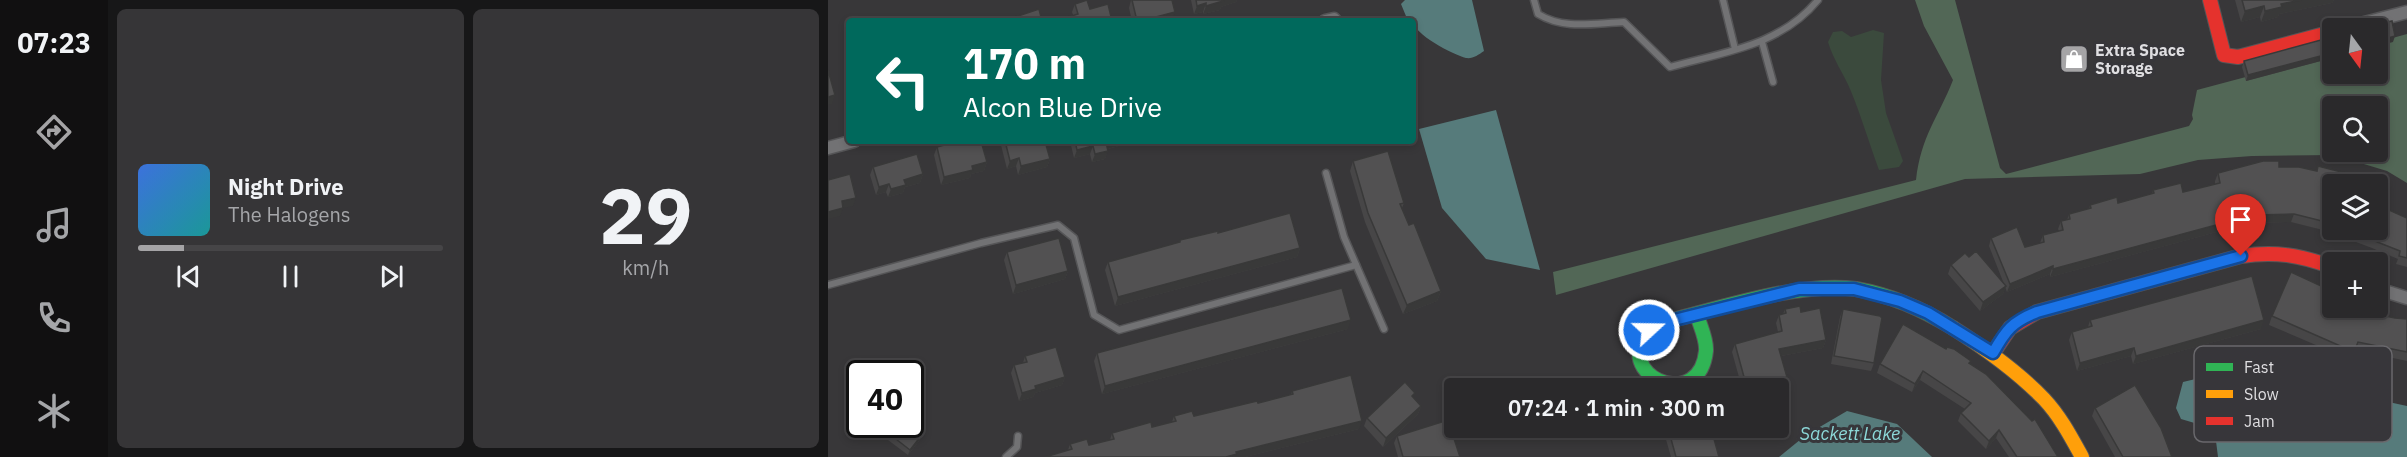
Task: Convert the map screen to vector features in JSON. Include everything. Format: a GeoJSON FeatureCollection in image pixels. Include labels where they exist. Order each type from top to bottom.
{"type":"FeatureCollection","features":[{"type":"Feature","properties":{"kind":"street"},"geometry":{"type":"LineString","coordinates":[[2210,0],[2224,55],[2238,57],[2322,35]]}},
{"type":"Feature","properties":{"kind":"street"},"geometry":{"type":"LineString","coordinates":[[2384,18],[2407,12]]}},
{"type":"Feature","properties":{"kind":"street"},"geometry":{"type":"LineString","coordinates":[[828,148],[846,143]]}},
{"type":"Feature","properties":{"kind":"street"},"geometry":{"type":"LineString","coordinates":[[1993,353],[2005,331],[2019,319],[2028,315],[2241,256],[2272,250],[2293,252],[2322,263]]}},
{"type":"Feature","properties":{"kind":"street"},"geometry":{"type":"LineString","coordinates":[[1697,315],[1706,342],[1706,352],[1697,375],[1678,386],[1666,386],[1657,382],[1642,368],[1640,359],[1643,338],[1658,324],[1799,289],[1854,289],[1900,301],[1928,313],[1993,353],[2044,399],[2062,422],[2082,457]]}},
{"type":"Feature","properties":{"kind":"street"},"geometry":{"type":"LineString","coordinates":[[2388,292],[2407,298]]}},
{"type":"Feature","properties":{"kind":"lane"},"geometry":{"type":"LineString","coordinates":[[1534,0],[1538,14],[1552,22],[1565,25],[1624,22],[1670,67],[1762,42],[1792,25],[1818,0]]}},
{"type":"Feature","properties":{"kind":"lane"},"geometry":{"type":"LineString","coordinates":[[1723,0],[1735,49]]}},
{"type":"Feature","properties":{"kind":"lane"},"geometry":{"type":"LineString","coordinates":[[1762,42],[1773,82]]}},
{"type":"Feature","properties":{"kind":"lane"},"geometry":{"type":"LineString","coordinates":[[1326,173],[1344,237],[1384,329]]}},
{"type":"Feature","properties":{"kind":"lane"},"geometry":{"type":"LineString","coordinates":[[828,285],[981,243],[1058,225],[1074,238],[1094,315],[1119,330],[1356,265]]}},
{"type":"Feature","properties":{"kind":"lane"},"geometry":{"type":"LineString","coordinates":[[1006,457],[1017,447],[1018,436]]}},
{"type":"Feature","properties":{"kind":"green space"},"geometry":{"type":"Polygon","coordinates":[[[1915,0],[1955,0],[2000,168],[2006,174],[2189,126],[2193,119],[2197,90],[2322,57],[2322,84],[2388,84],[2388,39],[2407,34],[2407,183],[2387,171],[2357,162],[2388,162],[2388,96],[2322,96],[2322,155],[2252,156],[2198,160],[2140,174],[1965,179],[1556,295],[1553,272],[1916,180],[1926,139],[1953,80],[1924,26],[1915,0]]]}},
{"type":"Feature","properties":{"kind":"green space"},"geometry":{"type":"Polygon","coordinates":[[[1873,30],[1884,33],[1881,80],[1886,113],[1903,161],[1899,167],[1879,170],[1854,99],[1828,42],[1833,32],[1842,31],[1851,37],[1873,30]]]}},
{"type":"Feature","properties":{"kind":"water"},"geometry":{"type":"Polygon","coordinates":[[[1405,0],[1472,0],[1484,51],[1466,58],[1435,43],[1416,27],[1416,18],[1407,18],[1401,4],[1405,0]]]}},
{"type":"Feature","properties":{"kind":"water"},"geometry":{"type":"Polygon","coordinates":[[[1496,110],[1540,270],[1486,259],[1442,208],[1419,129],[1496,110]]]}},
{"type":"Feature","properties":{"kind":"water"},"geometry":{"type":"Polygon","coordinates":[[[2194,379],[2194,423],[2181,419],[2176,408],[2183,382],[2194,379]]]}},
{"type":"Feature","properties":{"kind":"water"},"geometry":{"type":"Polygon","coordinates":[[[2392,403],[2407,406],[2407,457],[2218,457],[2216,442],[2392,442],[2392,403]]]}},
{"type":"Feature","properties":{"kind":"water","name":"Sackett Lake"},"geometry":{"type":"Polygon","coordinates":[[[1847,411],[1897,424],[1932,457],[1779,457],[1806,435],[1847,411]]]}},
{"type":"Feature","properties":{"kind":"building"},"geometry":{"type":"Polygon","coordinates":[[[1087,0],[1090,9],[1108,4],[1111,18],[1068,18],[1078,14],[1075,4],[1087,0]]]}},
{"type":"Feature","properties":{"kind":"building"},"geometry":{"type":"Polygon","coordinates":[[[1132,0],[1172,0],[1175,12],[1152,18],[1136,18],[1132,0]]]}},
{"type":"Feature","properties":{"kind":"building"},"geometry":{"type":"Polygon","coordinates":[[[1196,0],[1222,0],[1223,1],[1197,6],[1196,0]]]}},
{"type":"Feature","properties":{"kind":"building"},"geometry":{"type":"Polygon","coordinates":[[[2242,0],[2301,0],[2281,4],[2282,7],[2265,11],[2264,6],[2245,11],[2242,0]]]}},
{"type":"Feature","properties":{"kind":"building"},"geometry":{"type":"Polygon","coordinates":[[[1039,9],[1041,18],[1015,18],[1039,9]]]}},
{"type":"Feature","properties":{"kind":"building"},"geometry":{"type":"Polygon","coordinates":[[[2392,21],[2395,36],[2388,38],[2388,22],[2392,21]]]}},
{"type":"Feature","properties":{"kind":"building"},"geometry":{"type":"Polygon","coordinates":[[[2322,40],[2322,56],[2248,75],[2244,61],[2322,40]]]}},
{"type":"Feature","properties":{"kind":"building"},"geometry":{"type":"Polygon","coordinates":[[[828,70],[835,95],[828,97],[828,70]]]}},
{"type":"Feature","properties":{"kind":"building"},"geometry":{"type":"Polygon","coordinates":[[[948,144],[982,144],[987,162],[972,166],[973,170],[944,177],[937,147],[948,144]]]}},
{"type":"Feature","properties":{"kind":"building"},"geometry":{"type":"Polygon","coordinates":[[[1006,144],[1046,144],[1050,159],[1021,166],[1019,158],[1010,161],[1006,144]]]}},
{"type":"Feature","properties":{"kind":"building"},"geometry":{"type":"Polygon","coordinates":[[[1076,144],[1106,144],[1108,151],[1095,154],[1093,146],[1077,150],[1076,144]]]}},
{"type":"Feature","properties":{"kind":"building"},"geometry":{"type":"Polygon","coordinates":[[[1388,151],[1404,203],[1400,204],[1409,225],[1414,223],[1441,291],[1407,305],[1368,213],[1353,161],[1388,151]]]}},
{"type":"Feature","properties":{"kind":"building"},"geometry":{"type":"Polygon","coordinates":[[[917,154],[923,174],[904,180],[906,185],[891,189],[889,184],[879,187],[873,167],[917,154]]]}},
{"type":"Feature","properties":{"kind":"building"},"geometry":{"type":"Polygon","coordinates":[[[2263,161],[2279,161],[2279,167],[2299,167],[2317,171],[2318,166],[2349,174],[2322,174],[2322,221],[2294,214],[2253,215],[2053,269],[2053,266],[2010,284],[1991,238],[2017,227],[2025,247],[2044,242],[2043,235],[2063,230],[2061,221],[2070,219],[2069,214],[2091,208],[2090,205],[2117,197],[2118,203],[2154,193],[2153,190],[2181,183],[2183,192],[2220,183],[2218,173],[2263,161]]]}},
{"type":"Feature","properties":{"kind":"building"},"geometry":{"type":"Polygon","coordinates":[[[850,174],[856,198],[842,201],[843,208],[828,212],[828,180],[850,174]]]}},
{"type":"Feature","properties":{"kind":"building"},"geometry":{"type":"Polygon","coordinates":[[[2388,209],[2407,218],[2407,258],[2399,256],[2400,251],[2372,240],[2388,240],[2388,209]]]}},
{"type":"Feature","properties":{"kind":"building"},"geometry":{"type":"Polygon","coordinates":[[[1290,213],[1300,248],[1118,297],[1108,262],[1180,242],[1180,240],[1218,231],[1218,233],[1290,213]]]}},
{"type":"Feature","properties":{"kind":"building"},"geometry":{"type":"Polygon","coordinates":[[[1059,238],[1068,271],[1016,285],[1007,252],[1059,238]]]}},
{"type":"Feature","properties":{"kind":"building"},"geometry":{"type":"Polygon","coordinates":[[[1976,251],[2006,286],[1983,302],[1951,265],[1965,253],[1969,257],[1976,251]]]}},
{"type":"Feature","properties":{"kind":"building"},"geometry":{"type":"Polygon","coordinates":[[[2291,272],[2322,286],[2322,318],[2388,317],[2407,319],[2407,352],[2392,349],[2392,346],[2358,342],[2356,346],[2340,346],[2272,316],[2291,272]]]}},
{"type":"Feature","properties":{"kind":"building"},"geometry":{"type":"Polygon","coordinates":[[[2252,276],[2264,320],[2136,356],[2134,348],[2080,363],[2072,332],[2092,326],[2090,320],[2252,276]]]}},
{"type":"Feature","properties":{"kind":"building"},"geometry":{"type":"Polygon","coordinates":[[[1342,288],[1351,320],[1105,386],[1097,353],[1342,288]]]}},
{"type":"Feature","properties":{"kind":"building"},"geometry":{"type":"Polygon","coordinates":[[[1800,306],[1801,312],[1820,308],[1826,340],[1779,349],[1787,377],[1744,378],[1735,344],[1782,331],[1779,315],[1786,313],[1785,309],[1800,306]]]}},
{"type":"Feature","properties":{"kind":"building"},"geometry":{"type":"Polygon","coordinates":[[[1843,309],[1882,318],[1874,363],[1834,356],[1843,309]]]}},
{"type":"Feature","properties":{"kind":"building"},"geometry":{"type":"Polygon","coordinates":[[[1903,324],[1946,349],[1947,347],[1954,349],[1971,361],[1969,363],[1986,374],[2032,421],[2035,419],[2058,457],[2017,457],[1999,430],[1989,441],[1961,413],[1971,403],[1923,371],[1915,384],[1880,364],[1903,324]]]}},
{"type":"Feature","properties":{"kind":"building"},"geometry":{"type":"Polygon","coordinates":[[[1056,347],[1065,377],[1035,386],[1036,389],[1022,393],[1014,365],[1027,362],[1025,356],[1056,347]]]}},
{"type":"Feature","properties":{"kind":"building"},"geometry":{"type":"Polygon","coordinates":[[[1351,375],[1362,421],[1236,452],[1237,454],[1226,457],[1045,457],[1072,449],[1070,444],[1087,439],[1089,445],[1114,439],[1112,433],[1151,422],[1152,427],[1176,421],[1174,416],[1192,411],[1194,416],[1257,401],[1258,403],[1351,375]]]}},
{"type":"Feature","properties":{"kind":"building"},"geometry":{"type":"Polygon","coordinates":[[[1405,382],[1415,393],[1412,396],[1421,406],[1386,438],[1367,418],[1405,382]]]}},
{"type":"Feature","properties":{"kind":"building"},"geometry":{"type":"Polygon","coordinates":[[[2135,385],[2161,428],[2172,457],[2123,457],[2095,408],[2135,385]]]}},
{"type":"Feature","properties":{"kind":"building"},"geometry":{"type":"Polygon","coordinates":[[[1444,421],[1444,438],[1454,438],[1460,457],[1403,457],[1397,436],[1444,421]]]}},
{"type":"Feature","properties":{"kind":"building"},"geometry":{"type":"Polygon","coordinates":[[[895,438],[919,438],[910,450],[895,438]]]}},
{"type":"Feature","properties":{"kind":"building"},"geometry":{"type":"Polygon","coordinates":[[[1671,438],[1714,438],[1719,457],[1676,457],[1671,438]]]}},
{"type":"Feature","properties":{"kind":"traffic: fast"},"geometry":{"type":"LineString","coordinates":[[1697,315],[1706,346],[1701,369],[1691,380],[1678,384],[1665,383],[1653,377],[1644,368],[1639,355],[1642,341],[1658,324],[1783,293],[1809,289],[1856,289],[1906,304],[1953,328]]}},
{"type":"Feature","properties":{"kind":"traffic: slow"},"geometry":{"type":"LineString","coordinates":[[1953,328],[2001,361],[2044,399],[2060,420],[2082,457]]}},
{"type":"Feature","properties":{"kind":"traffic: jam"},"geometry":{"type":"LineString","coordinates":[[2210,0],[2224,55],[2238,57],[2322,35]]}},
{"type":"Feature","properties":{"kind":"traffic: jam"},"geometry":{"type":"LineString","coordinates":[[1993,353],[2010,328],[2037,312],[2241,256],[2287,255],[2322,264]]}},
{"type":"Feature","properties":{"kind":"place","name":"Extra Space Storage"},"geometry":{"type":"Point","coordinates":[2074,59]}},
{"type":"Feature","properties":{"kind":"route"},"geometry":{"type":"LineString","coordinates":[[1649,330],[1658,324],[1799,289],[1854,289],[1900,301],[1928,313],[1993,353],[2005,331],[2019,319],[2037,312],[2241,256]]}}]}
